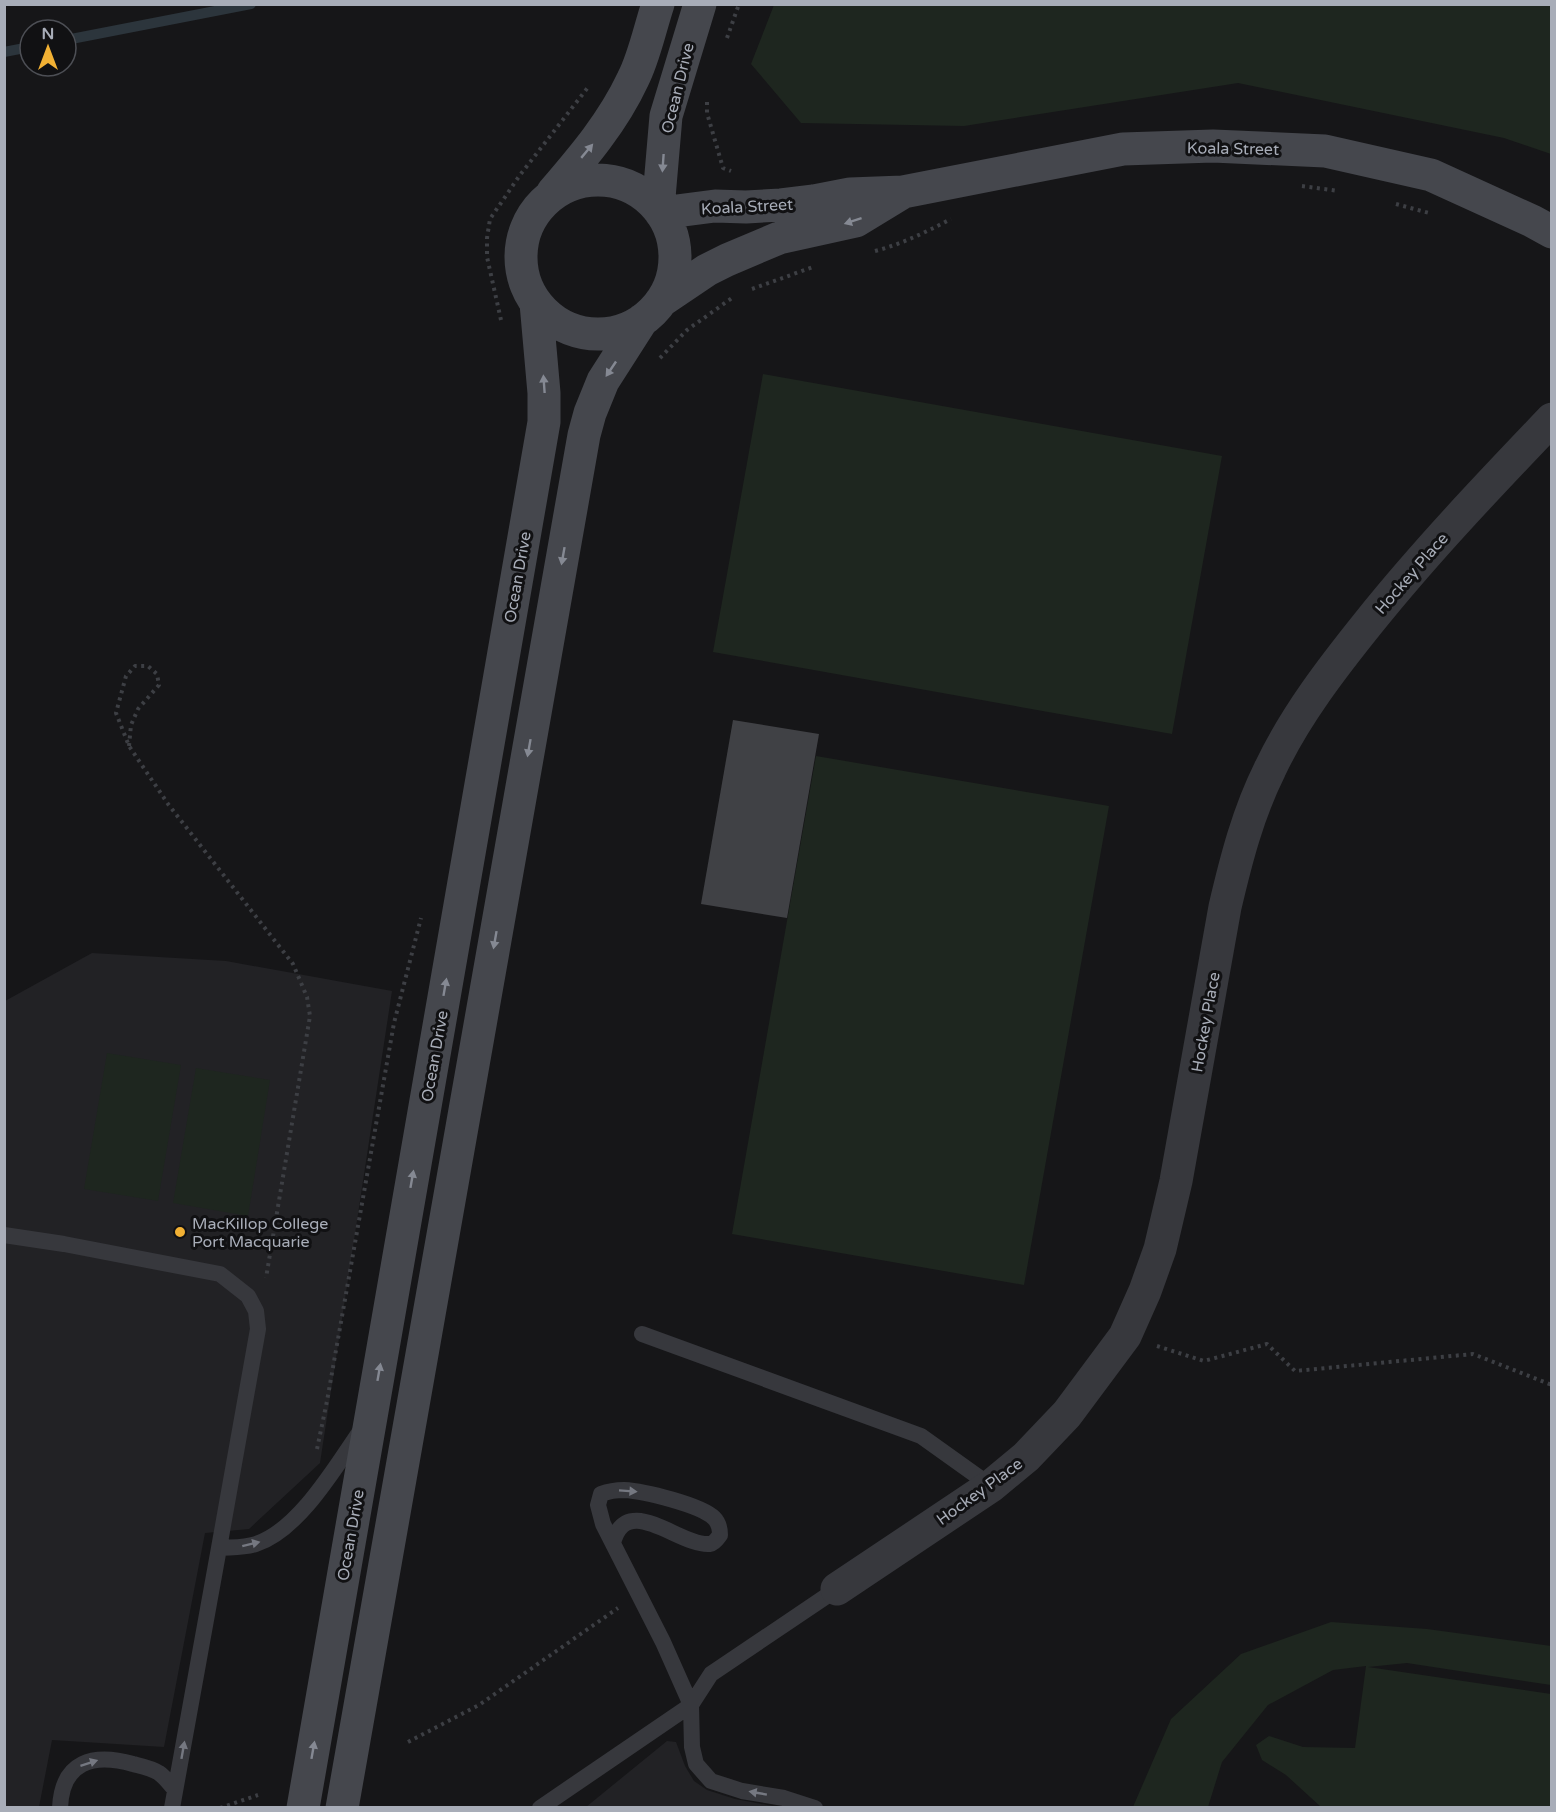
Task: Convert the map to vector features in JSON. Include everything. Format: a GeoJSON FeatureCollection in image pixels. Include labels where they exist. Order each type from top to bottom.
{"type":"FeatureCollection","features":[{"type":"Feature","properties":{"kind":"main road"},"geometry":{"type":"LineString","coordinates":[[652,310],[615,332],[585,333],[567,327],[549,317],[536,303],[522,274],[520,258],[521,243],[533,213],[595,142],[634,78],[658,4]]}},
{"type":"Feature","properties":{"kind":"main road","name":"Ocean Drive"},"geometry":{"type":"LineString","coordinates":[[660,211],[666,116],[700,4]]}},
{"type":"Feature","properties":{"kind":"main road","name":"Koala Street"},"geometry":{"type":"LineString","coordinates":[[660,211],[715,206],[781,205],[850,194],[903,192],[1123,149],[1213,146],[1325,150],[1431,175],[1551,232]]}},
{"type":"Feature","properties":{"kind":"main road"},"geometry":{"type":"LineString","coordinates":[[342,1808],[584,435],[590,412],[603,381],[670,285],[675,256],[670,229],[660,211],[644,194],[626,184],[597,179],[576,182],[550,196]]}},
{"type":"Feature","properties":{"kind":"main road","name":"Koala Street"},"geometry":{"type":"LineString","coordinates":[[652,310],[707,270],[727,260],[779,238],[856,221],[903,192]]}},
{"type":"Feature","properties":{"kind":"main road","name":"Ocean Drive"},"geometry":{"type":"LineString","coordinates":[[303,1808],[542,432],[544,393],[536,303]]}},
{"type":"Feature","properties":{"kind":"street","name":"Hockey Place"},"geometry":{"type":"LineString","coordinates":[[837,1590],[991,1486],[1026,1457],[1067,1414],[1125,1336],[1160,1249],[1176,1181],[1233,871],[1242,839],[1270,768],[1310,701],[1340,657],[1456,521],[1551,419]]}},
{"type":"Feature","properties":{"kind":"lane"},"geometry":{"type":"LineString","coordinates":[[4,1235],[64,1244],[220,1274],[248,1296],[256,1311],[258,1329],[172,1808]]}},
{"type":"Feature","properties":{"kind":"lane"},"geometry":{"type":"LineString","coordinates":[[642,1334],[921,1436],[991,1486]]}},
{"type":"Feature","properties":{"kind":"lane"},"geometry":{"type":"LineString","coordinates":[[219,1548],[246,1546],[266,1539],[303,1510],[371,1415]]}},
{"type":"Feature","properties":{"kind":"lane"},"geometry":{"type":"LineString","coordinates":[[613,1543],[616,1532],[623,1525],[633,1521],[644,1521],[709,1544],[715,1542],[720,1535],[720,1527],[716,1520],[697,1508],[642,1492],[611,1491],[602,1494],[598,1505],[603,1524],[663,1642],[691,1705],[692,1747],[696,1764],[711,1781],[742,1791],[784,1798],[815,1808]]}},
{"type":"Feature","properties":{"kind":"lane"},"geometry":{"type":"LineString","coordinates":[[540,1808],[691,1705],[711,1674],[837,1590]]}},
{"type":"Feature","properties":{"kind":"lane"},"geometry":{"type":"LineString","coordinates":[[60,1808],[60,1793],[70,1773],[83,1763],[102,1759],[120,1760],[158,1772],[175,1790]]}},
{"type":"Feature","properties":{"kind":"path"},"geometry":{"type":"LineString","coordinates":[[723,49],[739,4]]}},
{"type":"Feature","properties":{"kind":"path"},"geometry":{"type":"LineString","coordinates":[[502,325],[487,257],[490,219],[519,175],[596,77]]}},
{"type":"Feature","properties":{"kind":"path"},"geometry":{"type":"LineString","coordinates":[[707,93],[707,113],[723,168],[739,175]]}},
{"type":"Feature","properties":{"kind":"path"},"geometry":{"type":"LineString","coordinates":[[1292,184],[1348,192]]}},
{"type":"Feature","properties":{"kind":"path"},"geometry":{"type":"LineString","coordinates":[[1392,203],[1435,215]]}},
{"type":"Feature","properties":{"kind":"path"},"geometry":{"type":"LineString","coordinates":[[864,253],[887,248],[921,235],[959,214]]}},
{"type":"Feature","properties":{"kind":"path"},"geometry":{"type":"LineString","coordinates":[[744,291],[818,266]]}},
{"type":"Feature","properties":{"kind":"path"},"geometry":{"type":"LineString","coordinates":[[655,364],[687,330],[738,293]]}},
{"type":"Feature","properties":{"kind":"path"},"geometry":{"type":"LineString","coordinates":[[129,746],[131,725],[138,709],[159,686],[158,674],[148,666],[135,666],[126,676],[122,689],[117,713],[129,746],[168,804],[293,964],[307,997],[309,1016],[258,1329]]}},
{"type":"Feature","properties":{"kind":"path"},"geometry":{"type":"LineString","coordinates":[[327,1401],[394,1023],[423,910]]}},
{"type":"Feature","properties":{"kind":"path"},"geometry":{"type":"LineString","coordinates":[[1125,1336],[1204,1361],[1267,1344],[1295,1371],[1473,1354],[1551,1384]]}},
{"type":"Feature","properties":{"kind":"path"},"geometry":{"type":"LineString","coordinates":[[408,1742],[480,1705],[639,1594]]}},
{"type":"Feature","properties":{"kind":"path"},"geometry":{"type":"LineString","coordinates":[[220,1808],[258,1795]]}},
{"type":"Feature","properties":{"kind":"shaded area"},"geometry":{"type":"Polygon","coordinates":[[[774,5],[1551,5],[1551,154],[1504,138],[1238,83],[964,126],[801,123],[751,64],[774,5]]]}},
{"type":"Feature","properties":{"kind":"shaded area"},"geometry":{"type":"Polygon","coordinates":[[[763,374],[1222,456],[1172,734],[713,652],[763,374]]]}},
{"type":"Feature","properties":{"kind":"shaded area"},"geometry":{"type":"Polygon","coordinates":[[[816,756],[1109,806],[1024,1285],[732,1234],[816,756]]]}},
{"type":"Feature","properties":{"kind":"shaded area","name":"MacKillop College Port Macquarie"},"geometry":{"type":"Polygon","coordinates":[[[92,953],[226,961],[392,991],[320,1463],[249,1529],[205,1533],[164,1747],[52,1740],[39,1807],[5,1808],[5,1001],[92,953]]]}},
{"type":"Feature","properties":{"kind":"shaded area"},"geometry":{"type":"Polygon","coordinates":[[[107,1053],[181,1065],[158,1201],[84,1189],[107,1053]]]}},
{"type":"Feature","properties":{"kind":"shaded area"},"geometry":{"type":"Polygon","coordinates":[[[196,1068],[270,1080],[248,1216],[173,1203],[196,1068]]]}},
{"type":"Feature","properties":{"kind":"shaded area"},"geometry":{"type":"Polygon","coordinates":[[[1331,1622],[1427,1629],[1551,1646],[1551,1685],[1407,1663],[1368,1667],[1551,1694],[1551,1807],[1321,1807],[1286,1775],[1262,1760],[1256,1745],[1269,1736],[1303,1747],[1355,1748],[1366,1666],[1333,1670],[1268,1705],[1222,1762],[1208,1807],[1133,1807],[1171,1719],[1241,1654],[1331,1622]]]}},
{"type":"Feature","properties":{"kind":"shaded area"},"geometry":{"type":"Polygon","coordinates":[[[667,1741],[676,1742],[685,1766],[694,1781],[707,1790],[735,1799],[778,1807],[586,1807],[667,1741]]]}},
{"type":"Feature","properties":{"kind":"building"},"geometry":{"type":"Polygon","coordinates":[[[733,720],[819,734],[787,918],[701,904],[733,720]]]}},
{"type":"Feature","properties":{"kind":"waterway"},"geometry":{"type":"LineString","coordinates":[[78,38],[251,4]]}},
{"type":"Feature","properties":{"kind":"waterway"},"geometry":{"type":"LineString","coordinates":[[4,52],[18,49]]}},
{"type":"Feature","properties":{"kind":"place","name":"MacKillop College Port Macquarie"},"geometry":{"type":"Point","coordinates":[180,1232]}}]}
